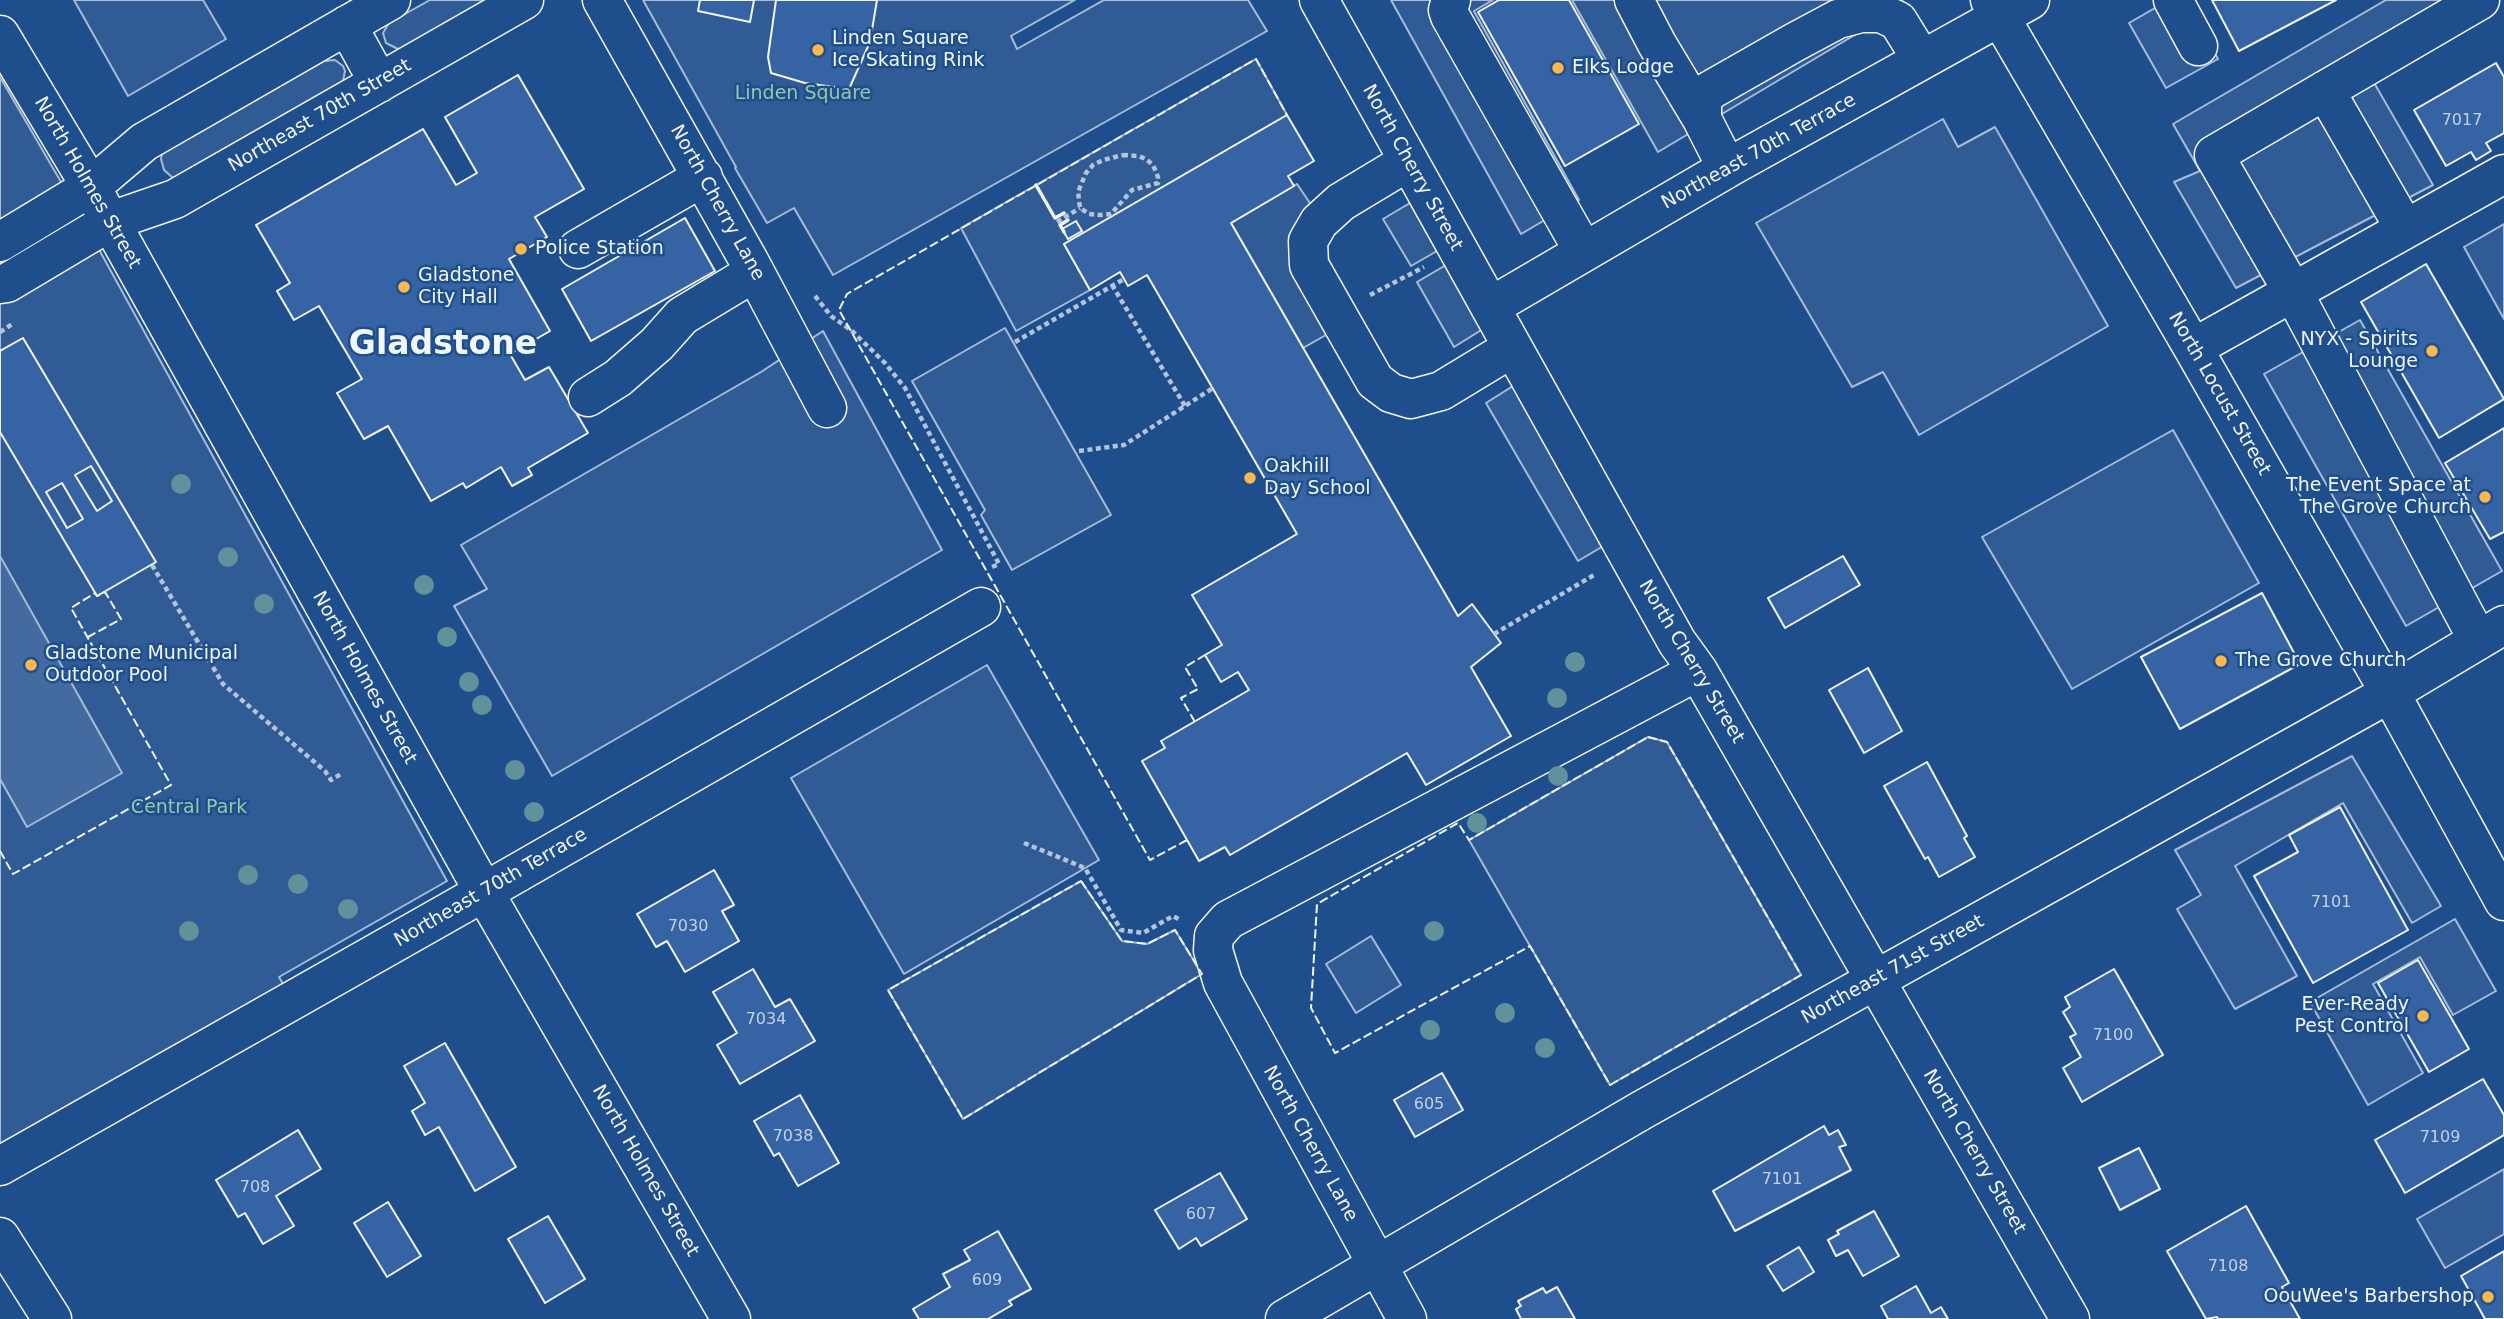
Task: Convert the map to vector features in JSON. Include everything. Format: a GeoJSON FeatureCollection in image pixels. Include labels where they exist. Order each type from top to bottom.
{"type":"FeatureCollection","features":[{"type":"Feature","properties":{"kind":"street"},"geometry":{"type":"LineString","coordinates":[[0,242],[92,187],[144,142],[391,0]]}},
{"type":"Feature","properties":{"kind":"street","name":"Northeast 70th Street"},"geometry":{"type":"LineString","coordinates":[[0,284],[7,283],[111,221],[175,199],[524,0]]}},
{"type":"Feature","properties":{"kind":"street","name":"North Cherry Lane"},"geometry":{"type":"LineString","coordinates":[[602,0],[703,177],[827,408]]}},
{"type":"Feature","properties":{"kind":"street","name":"North Cherry Street"},"geometry":{"type":"LineString","coordinates":[[1319,0],[1677,642],[1698,671],[2070,1319]]}},
{"type":"Feature","properties":{"kind":"street"},"geometry":{"type":"LineString","coordinates":[[1451,0],[1448,10],[1450,16],[1584,252]]}},
{"type":"Feature","properties":{"kind":"street"},"geometry":{"type":"LineString","coordinates":[[1634,0],[1727,168]]}},
{"type":"Feature","properties":{"kind":"street"},"geometry":{"type":"LineString","coordinates":[[2173,0],[2198,47]]}},
{"type":"Feature","properties":{"kind":"street"},"geometry":{"type":"LineString","coordinates":[[2480,0],[2214,155],[2491,632]]}},
{"type":"Feature","properties":{"kind":"street","name":"Northeast 70th Terrace"},"geometry":{"type":"LineString","coordinates":[[1490,307],[1727,168],[1922,60],[2007,6]]}},
{"type":"Feature","properties":{"kind":"street","name":"North Locust Street"},"geometry":{"type":"LineString","coordinates":[[2007,6],[2193,348],[2390,693],[2504,901]]}},
{"type":"Feature","properties":{"kind":"street"},"geometry":{"type":"LineString","coordinates":[[1702,119],[1702,101],[1709,91],[1838,19],[1861,13],[1881,13],[1892,17],[1902,26],[1922,60]]}},
{"type":"Feature","properties":{"kind":"street"},"geometry":{"type":"LineString","coordinates":[[346,26],[379,83]]}},
{"type":"Feature","properties":{"kind":"street","name":"North Holmes Street"},"geometry":{"type":"LineString","coordinates":[[0,35],[92,187],[484,892],[732,1319]]}},
{"type":"Feature","properties":{"kind":"street"},"geometry":{"type":"LineString","coordinates":[[2325,90],[2405,229]]}},
{"type":"Feature","properties":{"kind":"street"},"geometry":{"type":"LineString","coordinates":[[1409,162],[1341,202],[1319,222],[1308,241],[1309,265],[1375,381],[1391,393],[1411,399],[1441,391],[1512,348]]}},
{"type":"Feature","properties":{"kind":"street"},"geometry":{"type":"LineString","coordinates":[[2193,348],[2504,174]]}},
{"type":"Feature","properties":{"kind":"street"},"geometry":{"type":"LineString","coordinates":[[578,249],[703,177]]}},
{"type":"Feature","properties":{"kind":"street"},"geometry":{"type":"LineString","coordinates":[[588,397],[618,378],[657,344],[682,316],[755,272]]}},
{"type":"Feature","properties":{"kind":"street","name":"Northeast 70th Terrace"},"geometry":{"type":"LineString","coordinates":[[0,1166],[981,607]]}},
{"type":"Feature","properties":{"kind":"street","name":"Northeast 71st Street"},"geometry":{"type":"LineString","coordinates":[[1285,1319],[1636,1114],[2390,693],[2491,632]]}},
{"type":"Feature","properties":{"kind":"street"},"geometry":{"type":"LineString","coordinates":[[1215,951],[1228,920],[1698,671]]}},
{"type":"Feature","properties":{"kind":"street","name":"North Cherry Lane"},"geometry":{"type":"LineString","coordinates":[[1215,951],[1223,983],[1407,1319]]}},
{"type":"Feature","properties":{"kind":"street"},"geometry":{"type":"LineString","coordinates":[[0,1237],[52,1319]]}},
{"type":"Feature","properties":{"kind":"path"},"geometry":{"type":"LineString","coordinates":[[1123,155],[1138,156],[1153,165],[1158,183],[1132,190],[1111,214],[1089,214],[1080,208],[1077,200],[1081,181],[1093,165],[1123,155]]}},
{"type":"Feature","properties":{"kind":"path"},"geometry":{"type":"LineString","coordinates":[[1057,222],[1080,208]]}},
{"type":"Feature","properties":{"kind":"path"},"geometry":{"type":"LineString","coordinates":[[1336,313],[1429,264]]}},
{"type":"Feature","properties":{"kind":"path"},"geometry":{"type":"LineString","coordinates":[[1015,342],[1124,279]]}},
{"type":"Feature","properties":{"kind":"path"},"geometry":{"type":"LineString","coordinates":[[1112,285],[1185,406]]}},
{"type":"Feature","properties":{"kind":"path"},"geometry":{"type":"LineString","coordinates":[[810,289],[831,316],[851,330],[885,362],[905,388],[929,431],[999,564],[966,581],[981,607]]}},
{"type":"Feature","properties":{"kind":"path"},"geometry":{"type":"LineString","coordinates":[[1079,451],[1124,444],[1213,388]]}},
{"type":"Feature","properties":{"kind":"path"},"geometry":{"type":"LineString","coordinates":[[1494,634],[1628,555]]}},
{"type":"Feature","properties":{"kind":"path"},"geometry":{"type":"LineString","coordinates":[[152,565],[223,684],[325,771],[331,780],[341,774]]}},
{"type":"Feature","properties":{"kind":"path"},"geometry":{"type":"LineString","coordinates":[[1024,844],[1085,868],[1121,930],[1143,933],[1173,916],[1215,951]]}},
{"type":"Feature","properties":{"kind":"shaded area"},"geometry":{"type":"Polygon","coordinates":[[[74,0],[203,0],[226,39],[128,96],[74,0]]]}},
{"type":"Feature","properties":{"kind":"shaded area"},"geometry":{"type":"Polygon","coordinates":[[[430,0],[489,0],[400,50],[386,43],[383,33],[389,23],[430,0]]]}},
{"type":"Feature","properties":{"kind":"shaded area"},"geometry":{"type":"Polygon","coordinates":[[[643,0],[1075,0],[1011,36],[1017,49],[1104,0],[1248,0],[1267,31],[833,275],[794,208],[767,223],[643,0]]]}},
{"type":"Feature","properties":{"kind":"shaded area"},"geometry":{"type":"Polygon","coordinates":[[[1391,0],[1493,0],[1474,11],[1579,200],[1521,234],[1391,0]]]}},
{"type":"Feature","properties":{"kind":"shaded area"},"geometry":{"type":"Polygon","coordinates":[[[1572,0],[1902,0],[1905,5],[1658,152],[1572,0]]]}},
{"type":"Feature","properties":{"kind":"shaded area"},"geometry":{"type":"Polygon","coordinates":[[[2169,0],[2184,0],[2218,59],[2166,88],[2129,23],[2169,0]]]}},
{"type":"Feature","properties":{"kind":"shaded area"},"geometry":{"type":"Polygon","coordinates":[[[2386,0],[2494,0],[2369,74],[2433,185],[2236,288],[2174,182],[2200,171],[2173,124],[2386,0]]]}},
{"type":"Feature","properties":{"kind":"shaded area"},"geometry":{"type":"Polygon","coordinates":[[[1256,59],[1287,115],[1064,244],[1090,290],[1016,331],[961,228],[1256,59]]]}},
{"type":"Feature","properties":{"kind":"shaded area"},"geometry":{"type":"Polygon","coordinates":[[[335,60],[345,71],[343,81],[173,178],[164,170],[162,153],[324,61],[335,60]]]}},
{"type":"Feature","properties":{"kind":"shaded area","name":"Central Park"},"geometry":{"type":"Polygon","coordinates":[[[0,77],[75,206],[447,881],[279,977],[293,1001],[0,1162],[0,77]]]}},
{"type":"Feature","properties":{"kind":"shaded area"},"geometry":{"type":"Polygon","coordinates":[[[1943,119],[1958,147],[1995,127],[2108,326],[1919,435],[1883,372],[1852,387],[1756,223],[1943,119]]]}},
{"type":"Feature","properties":{"kind":"shaded area"},"geometry":{"type":"Polygon","coordinates":[[[1297,184],[1314,209],[1333,331],[1303,348],[1231,223],[1297,184]]]}},
{"type":"Feature","properties":{"kind":"shaded area"},"geometry":{"type":"Polygon","coordinates":[[[1410,203],[1437,251],[1411,266],[1383,219],[1410,203]]]}},
{"type":"Feature","properties":{"kind":"shaded area"},"geometry":{"type":"Polygon","coordinates":[[[2504,224],[2504,319],[2464,247],[2504,224]]]}},
{"type":"Feature","properties":{"kind":"shaded area"},"geometry":{"type":"Polygon","coordinates":[[[1446,265],[1483,329],[1454,347],[1417,282],[1446,265]]]}},
{"type":"Feature","properties":{"kind":"shaded area"},"geometry":{"type":"Polygon","coordinates":[[[2360,320],[2502,571],[2406,626],[2264,374],[2360,320]]]}},
{"type":"Feature","properties":{"kind":"shaded area"},"geometry":{"type":"Polygon","coordinates":[[[1005,328],[1111,515],[1012,570],[981,515],[985,510],[912,381],[1005,328]]]}},
{"type":"Feature","properties":{"kind":"shaded area"},"geometry":{"type":"Polygon","coordinates":[[[823,331],[942,550],[552,776],[454,606],[487,589],[461,545],[761,372],[823,331]]]}},
{"type":"Feature","properties":{"kind":"shaded area"},"geometry":{"type":"Polygon","coordinates":[[[1513,386],[1605,545],[1578,561],[1486,403],[1513,386]]]}},
{"type":"Feature","properties":{"kind":"shaded area"},"geometry":{"type":"Polygon","coordinates":[[[2173,430],[2259,583],[2072,689],[1982,537],[2173,430]]]}},
{"type":"Feature","properties":{"kind":"shaded area","name":"Gladstone Municipal Outdoor Pool"},"geometry":{"type":"Polygon","coordinates":[[[0,556],[122,773],[27,827],[0,779],[0,556]]]}},
{"type":"Feature","properties":{"kind":"shaded area"},"geometry":{"type":"Polygon","coordinates":[[[987,665],[1099,860],[904,974],[791,778],[987,665]]]}},
{"type":"Feature","properties":{"kind":"shaded area"},"geometry":{"type":"Polygon","coordinates":[[[1648,737],[1667,742],[1801,975],[1610,1085],[1469,840],[1648,737]]]}},
{"type":"Feature","properties":{"kind":"shaded area"},"geometry":{"type":"Polygon","coordinates":[[[2352,756],[2441,906],[2412,923],[2343,803],[2235,866],[2297,976],[2235,1009],[2177,909],[2201,895],[2175,850],[2352,756]]]}},
{"type":"Feature","properties":{"kind":"shaded area"},"geometry":{"type":"Polygon","coordinates":[[[1081,881],[1122,941],[1147,944],[1175,930],[1202,974],[963,1119],[888,990],[1081,881]]]}},
{"type":"Feature","properties":{"kind":"shaded area"},"geometry":{"type":"Polygon","coordinates":[[[2455,919],[2496,991],[2453,1015],[2420,957],[2373,984],[2423,1073],[2368,1105],[2310,1002],[2455,919]]]}},
{"type":"Feature","properties":{"kind":"shaded area"},"geometry":{"type":"Polygon","coordinates":[[[1371,936],[1401,985],[1356,1013],[1326,964],[1371,936]]]}},
{"type":"Feature","properties":{"kind":"shaded area"},"geometry":{"type":"Polygon","coordinates":[[[2504,1169],[2504,1234],[2445,1268],[2417,1219],[2504,1169]]]}},
{"type":"Feature","properties":{"kind":"building"},"geometry":{"type":"Polygon","coordinates":[[[700,0],[754,0],[750,22],[698,11],[700,0]]]}},
{"type":"Feature","properties":{"kind":"building","name":"Linden Square Ice Skating Rink"},"geometry":{"type":"Polygon","coordinates":[[[776,0],[877,0],[870,42],[849,89],[805,83],[771,73],[768,57],[776,0]]]}},
{"type":"Feature","properties":{"kind":"building","name":"Elks Lodge"},"geometry":{"type":"Polygon","coordinates":[[[1499,0],[1569,0],[1639,124],[1565,166],[1478,12],[1499,0]]]}},
{"type":"Feature","properties":{"kind":"building"},"geometry":{"type":"Polygon","coordinates":[[[2212,0],[2336,0],[2239,51],[2212,0]]]}},
{"type":"Feature","properties":{"kind":"building"},"geometry":{"type":"Polygon","coordinates":[[[2496,63],[2504,77],[2504,133],[2486,143],[2491,151],[2476,160],[2471,152],[2446,166],[2414,110],[2496,63]]]}},
{"type":"Feature","properties":{"kind":"building","name":"Gladstone City Hall"},"geometry":{"type":"Polygon","coordinates":[[[518,75],[584,189],[535,217],[547,237],[509,259],[550,331],[510,354],[525,380],[549,367],[588,433],[528,468],[532,475],[512,486],[501,467],[466,488],[463,483],[431,501],[388,426],[364,439],[337,393],[362,379],[319,306],[294,320],[277,291],[290,283],[256,225],[423,129],[456,185],[477,173],[445,117],[518,75]]]}},
{"type":"Feature","properties":{"kind":"building","name":"Oakhill Day School"},"geometry":{"type":"Polygon","coordinates":[[[1287,115],[1314,161],[1288,176],[1294,186],[1231,223],[1458,616],[1472,604],[1501,643],[1471,667],[1511,736],[1426,785],[1407,753],[1230,855],[1225,847],[1199,861],[1142,761],[1165,748],[1161,741],[1249,690],[1238,672],[1221,682],[1205,655],[1222,645],[1192,595],[1297,534],[1147,275],[1128,286],[1120,272],[1090,290],[1064,244],[1287,115]]]}},
{"type":"Feature","properties":{"kind":"building"},"geometry":{"type":"Polygon","coordinates":[[[685,218],[715,271],[591,341],[562,289],[685,218]]]}},
{"type":"Feature","properties":{"kind":"building"},"geometry":{"type":"Polygon","coordinates":[[[1076,221],[1082,231],[1068,239],[1062,229],[1076,221]]]}},
{"type":"Feature","properties":{"kind":"building","name":"NYX - Spirits Lounge"},"geometry":{"type":"Polygon","coordinates":[[[2426,264],[2504,399],[2439,438],[2361,302],[2426,264]]]}},
{"type":"Feature","properties":{"kind":"building"},"geometry":{"type":"Polygon","coordinates":[[[23,338],[156,562],[97,596],[0,432],[0,351],[23,338]],[[91,466],[75,475],[97,511],[112,501],[91,466]],[[62,483],[46,492],[67,528],[83,519],[62,483]]]}},
{"type":"Feature","properties":{"kind":"building","name":"The Event Space at The Grove Church"},"geometry":{"type":"Polygon","coordinates":[[[2504,428],[2504,532],[2490,539],[2445,463],[2504,428]]]}},
{"type":"Feature","properties":{"kind":"building"},"geometry":{"type":"Polygon","coordinates":[[[1843,556],[1860,585],[1785,628],[1768,598],[1843,556]]]}},
{"type":"Feature","properties":{"kind":"building","name":"The Grove Church"},"geometry":{"type":"Polygon","coordinates":[[[2262,593],[2300,664],[2180,729],[2141,657],[2262,593]]]}},
{"type":"Feature","properties":{"kind":"building"},"geometry":{"type":"Polygon","coordinates":[[[1868,668],[1902,731],[1864,753],[1829,690],[1868,668]]]}},
{"type":"Feature","properties":{"kind":"building"},"geometry":{"type":"Polygon","coordinates":[[[1927,762],[1967,836],[1964,838],[1975,857],[1939,877],[1928,857],[1925,859],[1884,786],[1927,762]]]}},
{"type":"Feature","properties":{"kind":"building"},"geometry":{"type":"Polygon","coordinates":[[[2340,807],[2408,930],[2313,983],[2254,876],[2298,852],[2289,835],[2340,807]]]}},
{"type":"Feature","properties":{"kind":"building"},"geometry":{"type":"Polygon","coordinates":[[[714,870],[734,905],[722,911],[739,941],[685,972],[667,941],[656,947],[637,914],[714,870]]]}},
{"type":"Feature","properties":{"kind":"building","name":"Ever-Ready Pest Control"},"geometry":{"type":"Polygon","coordinates":[[[2418,960],[2469,1049],[2429,1072],[2378,983],[2418,960]]]}},
{"type":"Feature","properties":{"kind":"building"},"geometry":{"type":"Polygon","coordinates":[[[753,969],[775,1007],[790,999],[815,1041],[740,1084],[717,1045],[737,1033],[713,992],[753,969]]]}},
{"type":"Feature","properties":{"kind":"building"},"geometry":{"type":"Polygon","coordinates":[[[2114,969],[2163,1055],[2082,1102],[2063,1068],[2081,1057],[2070,1037],[2076,1034],[2063,1012],[2070,1007],[2065,997],[2114,969]]]}},
{"type":"Feature","properties":{"kind":"building"},"geometry":{"type":"Polygon","coordinates":[[[445,1043],[516,1167],[475,1191],[439,1127],[425,1135],[412,1111],[425,1103],[404,1066],[445,1043]]]}},
{"type":"Feature","properties":{"kind":"building"},"geometry":{"type":"Polygon","coordinates":[[[1442,1073],[1463,1110],[1415,1137],[1394,1100],[1442,1073]]]}},
{"type":"Feature","properties":{"kind":"building"},"geometry":{"type":"Polygon","coordinates":[[[2483,1079],[2504,1115],[2504,1135],[2405,1193],[2375,1140],[2483,1079]]]}},
{"type":"Feature","properties":{"kind":"building"},"geometry":{"type":"Polygon","coordinates":[[[800,1095],[839,1163],[798,1186],[779,1153],[774,1156],[754,1121],[800,1095]]]}},
{"type":"Feature","properties":{"kind":"building"},"geometry":{"type":"Polygon","coordinates":[[[1824,1126],[1829,1135],[1838,1130],[1846,1145],[1839,1147],[1851,1170],[1735,1231],[1713,1191],[1824,1126]]]}},
{"type":"Feature","properties":{"kind":"building"},"geometry":{"type":"Polygon","coordinates":[[[298,1130],[321,1169],[276,1196],[294,1226],[263,1244],[245,1213],[238,1217],[216,1180],[298,1130]]]}},
{"type":"Feature","properties":{"kind":"building"},"geometry":{"type":"Polygon","coordinates":[[[2139,1148],[2160,1189],[2120,1210],[2099,1168],[2139,1148]]]}},
{"type":"Feature","properties":{"kind":"building"},"geometry":{"type":"Polygon","coordinates":[[[1220,1173],[1247,1219],[1201,1246],[1196,1238],[1179,1249],[1155,1210],[1220,1173]]]}},
{"type":"Feature","properties":{"kind":"building"},"geometry":{"type":"Polygon","coordinates":[[[388,1202],[421,1256],[387,1277],[354,1223],[388,1202]]]}},
{"type":"Feature","properties":{"kind":"building"},"geometry":{"type":"Polygon","coordinates":[[[2246,1206],[2289,1283],[2282,1287],[2300,1319],[2206,1319],[2167,1251],[2246,1206]]]}},
{"type":"Feature","properties":{"kind":"building"},"geometry":{"type":"Polygon","coordinates":[[[1874,1211],[1899,1256],[1863,1276],[1848,1250],[1836,1256],[1828,1240],[1839,1234],[1837,1231],[1874,1211]]]}},
{"type":"Feature","properties":{"kind":"building"},"geometry":{"type":"Polygon","coordinates":[[[548,1216],[585,1279],[545,1303],[508,1239],[548,1216]]]}},
{"type":"Feature","properties":{"kind":"building"},"geometry":{"type":"Polygon","coordinates":[[[998,1231],[1031,1289],[1009,1301],[1012,1305],[988,1319],[919,1319],[913,1309],[950,1287],[943,1274],[970,1260],[964,1250],[998,1231]]]}},
{"type":"Feature","properties":{"kind":"building"},"geometry":{"type":"Polygon","coordinates":[[[1799,1247],[1814,1272],[1783,1291],[1767,1266],[1799,1247]]]}},
{"type":"Feature","properties":{"kind":"building","name":"OouWee's Barbershop"},"geometry":{"type":"Polygon","coordinates":[[[2504,1251],[2504,1319],[2485,1319],[2461,1276],[2504,1251]]]}},
{"type":"Feature","properties":{"kind":"building"},"geometry":{"type":"Polygon","coordinates":[[[1916,1286],[1931,1313],[1941,1307],[1948,1319],[1888,1319],[1881,1306],[1916,1286]]]}},
{"type":"Feature","properties":{"kind":"building"},"geometry":{"type":"Polygon","coordinates":[[[1557,1287],[1575,1319],[1521,1319],[1516,1309],[1521,1306],[1518,1301],[1543,1288],[1546,1293],[1557,1287]]]}},
{"type":"Feature","properties":{"kind":"fence"},"geometry":{"type":"LineString","coordinates":[[1187,840],[1150,860],[839,310],[847,294],[1256,59],[1287,115]]}},
{"type":"Feature","properties":{"kind":"fence"},"geometry":{"type":"LineString","coordinates":[[0,851],[13,874],[171,785],[71,608],[95,593],[97,596],[105,592],[121,619],[88,637]]}},
{"type":"Feature","properties":{"kind":"fence"},"geometry":{"type":"LineString","coordinates":[[1195,722],[1181,698],[1198,689],[1185,667],[1205,655]]}},
{"type":"Feature","properties":{"kind":"fence"},"geometry":{"type":"LineString","coordinates":[[1648,737],[1667,742],[1801,975],[1610,1085],[1530,946],[1335,1053],[1311,1008],[1317,904],[1458,823],[1469,840],[1648,737]]}},
{"type":"Feature","properties":{"kind":"fence"},"geometry":{"type":"LineString","coordinates":[[1081,881],[1122,941],[1147,944],[1175,930],[1202,974],[963,1119],[888,990],[1081,881]]}},
{"type":"Feature","properties":{"kind":"wall"},"geometry":{"type":"LineString","coordinates":[[1036,185],[1055,218],[1064,213]]}},
{"type":"Feature","properties":{"kind":"wall"},"geometry":{"type":"LineString","coordinates":[[1064,232],[1060,225],[1068,220]]}},
{"type":"Feature","properties":{"kind":"place","name":"Linden Square Ice Skating Rink"},"geometry":{"type":"Point","coordinates":[818,50]}},
{"type":"Feature","properties":{"kind":"place","name":"Elks Lodge"},"geometry":{"type":"Point","coordinates":[1558,68]}},
{"type":"Feature","properties":{"kind":"place","name":"Police Station"},"geometry":{"type":"Point","coordinates":[521,249]}},
{"type":"Feature","properties":{"kind":"place","name":"Gladstone City Hall"},"geometry":{"type":"Point","coordinates":[404,287]}},
{"type":"Feature","properties":{"kind":"place","name":"NYX - Spirits Lounge"},"geometry":{"type":"Point","coordinates":[2432,351]}},
{"type":"Feature","properties":{"kind":"place","name":"Oakhill Day School"},"geometry":{"type":"Point","coordinates":[1250,478]}},
{"type":"Feature","properties":{"kind":"place","name":"The Event Space at The Grove Church"},"geometry":{"type":"Point","coordinates":[2485,497]}},
{"type":"Feature","properties":{"kind":"place","name":"The Grove Church"},"geometry":{"type":"Point","coordinates":[2221,661]}},
{"type":"Feature","properties":{"kind":"place","name":"Gladstone Municipal Outdoor Pool"},"geometry":{"type":"Point","coordinates":[31,665]}},
{"type":"Feature","properties":{"kind":"place","name":"Ever-Ready Pest Control"},"geometry":{"type":"Point","coordinates":[2423,1016]}},
{"type":"Feature","properties":{"kind":"place","name":"OouWee's Barbershop"},"geometry":{"type":"Point","coordinates":[2488,1297]}},
{"type":"Feature","properties":{"kind":"district","name":"Gladstone"},"geometry":{"type":"Point","coordinates":[443,345]}},
{"type":"Feature","properties":{"kind":"park label","name":"Linden Square"},"geometry":{"type":"Point","coordinates":[803,94]}}]}
